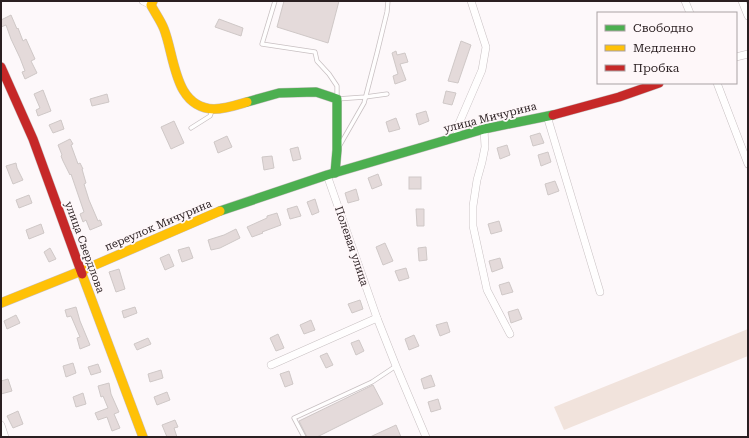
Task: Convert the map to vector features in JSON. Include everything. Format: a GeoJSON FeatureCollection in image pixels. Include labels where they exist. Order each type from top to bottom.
{"type":"FeatureCollection","features":[{"type":"Feature","properties":{"kind":"street"},"geometry":{"type":"LineString","coordinates":[[458,137],[456,128],[482,70],[486,47],[472,1]]}},
{"type":"Feature","properties":{"kind":"street"},"geometry":{"type":"LineString","coordinates":[[685,1],[690,12]]}},
{"type":"Feature","properties":{"kind":"street"},"geometry":{"type":"LineString","coordinates":[[742,1],[748,16]]}},
{"type":"Feature","properties":{"kind":"street"},"geometry":{"type":"LineString","coordinates":[[149,2],[164,29],[174,67],[180,83],[186,95],[197,105],[213,109],[238,105],[279,93],[316,92],[337,99],[337,150],[331,174]]}},
{"type":"Feature","properties":{"kind":"street"},"geometry":{"type":"LineString","coordinates":[[737,57],[748,54]]}},
{"type":"Feature","properties":{"kind":"street","name":"улица Свердлова"},"geometry":{"type":"LineString","coordinates":[[1,68],[33,139],[144,437]]}},
{"type":"Feature","properties":{"kind":"street","name":"улица Мичурина"},"geometry":{"type":"LineString","coordinates":[[331,174],[484,129],[546,116],[619,97],[656,84]]}},
{"type":"Feature","properties":{"kind":"street"},"geometry":{"type":"LineString","coordinates":[[717,84],[748,164]]}},
{"type":"Feature","properties":{"kind":"street"},"geometry":{"type":"LineString","coordinates":[[546,116],[600,292]]}},
{"type":"Feature","properties":{"kind":"street"},"geometry":{"type":"LineString","coordinates":[[484,129],[485,147],[474,199],[474,226],[487,290],[510,334]]}},
{"type":"Feature","properties":{"kind":"street","name":"переулок Мичурина"},"geometry":{"type":"LineString","coordinates":[[1,303],[81,271],[215,213],[331,174]]}},
{"type":"Feature","properties":{"kind":"street","name":"Полевая улица"},"geometry":{"type":"LineString","coordinates":[[331,174],[377,318],[426,437]]}},
{"type":"Feature","properties":{"kind":"street"},"geometry":{"type":"LineString","coordinates":[[270,365],[377,318]]}},
{"type":"Feature","properties":{"kind":"street"},"geometry":{"type":"LineString","coordinates":[[1,425],[6,437]]}},
{"type":"Feature","properties":{"kind":"lane"},"geometry":{"type":"LineString","coordinates":[[275,1],[262,44],[315,52],[318,61],[337,86],[337,99],[365,98],[386,94]]}},
{"type":"Feature","properties":{"kind":"lane"},"geometry":{"type":"LineString","coordinates":[[337,150],[360,110],[365,98],[379,46],[388,1]]}},
{"type":"Feature","properties":{"kind":"lane"},"geometry":{"type":"LineString","coordinates":[[191,128],[210,116],[213,109]]}},
{"type":"Feature","properties":{"kind":"lane"},"geometry":{"type":"LineString","coordinates":[[304,437],[294,418],[372,382],[396,366]]}},
{"type":"Feature","properties":{"kind":"shaded area"},"geometry":{"type":"Polygon","coordinates":[[[748,329],[748,356],[564,430],[554,407],[748,329]]]}},
{"type":"Feature","properties":{"kind":"building"},"geometry":{"type":"Polygon","coordinates":[[[284,1],[339,1],[328,43],[277,27],[284,1]]]}},
{"type":"Feature","properties":{"kind":"building"},"geometry":{"type":"Polygon","coordinates":[[[11,15],[23,41],[26,39],[35,59],[31,61],[37,73],[25,79],[22,72],[25,71],[6,25],[1,27],[1,20],[11,15]]]}},
{"type":"Feature","properties":{"kind":"building"},"geometry":{"type":"Polygon","coordinates":[[[219,19],[243,28],[241,36],[215,27],[219,19]]]}},
{"type":"Feature","properties":{"kind":"building"},"geometry":{"type":"Polygon","coordinates":[[[461,41],[471,45],[458,83],[448,81],[461,41]]]}},
{"type":"Feature","properties":{"kind":"building"},"geometry":{"type":"Polygon","coordinates":[[[396,51],[397,55],[405,53],[408,62],[400,64],[406,80],[395,84],[393,76],[398,74],[392,53],[396,51]]]}},
{"type":"Feature","properties":{"kind":"building"},"geometry":{"type":"Polygon","coordinates":[[[43,90],[51,111],[38,116],[36,110],[40,108],[34,94],[43,90]]]}},
{"type":"Feature","properties":{"kind":"building"},"geometry":{"type":"Polygon","coordinates":[[[446,91],[456,93],[452,105],[443,103],[446,91]]]}},
{"type":"Feature","properties":{"kind":"building"},"geometry":{"type":"Polygon","coordinates":[[[107,94],[109,102],[92,106],[90,99],[107,94]]]}},
{"type":"Feature","properties":{"kind":"building"},"geometry":{"type":"Polygon","coordinates":[[[426,111],[429,121],[419,125],[416,114],[426,111]]]}},
{"type":"Feature","properties":{"kind":"building"},"geometry":{"type":"Polygon","coordinates":[[[396,118],[400,129],[389,132],[386,122],[396,118]]]}},
{"type":"Feature","properties":{"kind":"building"},"geometry":{"type":"Polygon","coordinates":[[[61,120],[64,129],[53,133],[49,125],[61,120]]]}},
{"type":"Feature","properties":{"kind":"building"},"geometry":{"type":"Polygon","coordinates":[[[174,121],[184,143],[171,149],[161,127],[174,121]]]}},
{"type":"Feature","properties":{"kind":"building"},"geometry":{"type":"Polygon","coordinates":[[[540,133],[544,143],[533,146],[530,136],[540,133]]]}},
{"type":"Feature","properties":{"kind":"building"},"geometry":{"type":"Polygon","coordinates":[[[227,136],[232,147],[218,153],[214,142],[227,136]]]}},
{"type":"Feature","properties":{"kind":"building"},"geometry":{"type":"Polygon","coordinates":[[[70,139],[73,144],[71,145],[78,164],[80,163],[83,169],[86,183],[84,184],[89,200],[98,221],[100,220],[102,225],[90,230],[86,220],[83,222],[80,214],[84,212],[71,174],[70,175],[63,161],[58,145],[70,139]]]}},
{"type":"Feature","properties":{"kind":"building"},"geometry":{"type":"Polygon","coordinates":[[[507,145],[510,155],[500,159],[497,148],[507,145]]]}},
{"type":"Feature","properties":{"kind":"building"},"geometry":{"type":"Polygon","coordinates":[[[298,147],[301,159],[293,161],[290,149],[298,147]]]}},
{"type":"Feature","properties":{"kind":"building"},"geometry":{"type":"Polygon","coordinates":[[[548,152],[551,162],[541,166],[538,155],[548,152]]]}},
{"type":"Feature","properties":{"kind":"building"},"geometry":{"type":"Polygon","coordinates":[[[272,156],[274,168],[264,170],[262,157],[272,156]]]}},
{"type":"Feature","properties":{"kind":"building"},"geometry":{"type":"Polygon","coordinates":[[[16,163],[23,180],[13,184],[6,166],[16,163]]]}},
{"type":"Feature","properties":{"kind":"building"},"geometry":{"type":"Polygon","coordinates":[[[378,174],[382,185],[372,189],[368,178],[378,174]]]}},
{"type":"Feature","properties":{"kind":"building"},"geometry":{"type":"Polygon","coordinates":[[[409,177],[421,177],[421,189],[409,189],[409,177]]]}},
{"type":"Feature","properties":{"kind":"building"},"geometry":{"type":"Polygon","coordinates":[[[555,181],[559,191],[548,195],[545,184],[555,181]]]}},
{"type":"Feature","properties":{"kind":"building"},"geometry":{"type":"Polygon","coordinates":[[[356,189],[359,200],[348,203],[345,193],[356,189]]]}},
{"type":"Feature","properties":{"kind":"building"},"geometry":{"type":"Polygon","coordinates":[[[29,195],[32,203],[19,208],[16,200],[29,195]]]}},
{"type":"Feature","properties":{"kind":"building"},"geometry":{"type":"Polygon","coordinates":[[[315,199],[319,212],[312,215],[307,202],[315,199]]]}},
{"type":"Feature","properties":{"kind":"building"},"geometry":{"type":"Polygon","coordinates":[[[297,206],[301,216],[290,219],[287,209],[297,206]]]}},
{"type":"Feature","properties":{"kind":"building"},"geometry":{"type":"Polygon","coordinates":[[[416,209],[424,209],[424,226],[417,226],[416,209]]]}},
{"type":"Feature","properties":{"kind":"building"},"geometry":{"type":"Polygon","coordinates":[[[277,213],[281,225],[252,237],[247,227],[267,218],[267,216],[277,213]]]}},
{"type":"Feature","properties":{"kind":"building"},"geometry":{"type":"Polygon","coordinates":[[[499,221],[502,231],[491,234],[488,224],[499,221]]]}},
{"type":"Feature","properties":{"kind":"building"},"geometry":{"type":"Polygon","coordinates":[[[41,224],[44,233],[29,239],[26,230],[41,224]]]}},
{"type":"Feature","properties":{"kind":"building"},"geometry":{"type":"Polygon","coordinates":[[[236,229],[240,238],[220,248],[211,250],[208,240],[236,229]]]}},
{"type":"Feature","properties":{"kind":"building"},"geometry":{"type":"Polygon","coordinates":[[[385,243],[393,261],[383,265],[376,247],[385,243]]]}},
{"type":"Feature","properties":{"kind":"building"},"geometry":{"type":"Polygon","coordinates":[[[189,247],[193,258],[182,262],[178,250],[189,247]]]}},
{"type":"Feature","properties":{"kind":"building"},"geometry":{"type":"Polygon","coordinates":[[[426,247],[427,260],[419,261],[418,248],[426,247]]]}},
{"type":"Feature","properties":{"kind":"building"},"geometry":{"type":"Polygon","coordinates":[[[50,248],[56,259],[49,262],[44,252],[50,248]]]}},
{"type":"Feature","properties":{"kind":"building"},"geometry":{"type":"Polygon","coordinates":[[[169,254],[174,266],[165,270],[160,258],[169,254]]]}},
{"type":"Feature","properties":{"kind":"building"},"geometry":{"type":"Polygon","coordinates":[[[500,258],[503,268],[492,272],[489,261],[500,258]]]}},
{"type":"Feature","properties":{"kind":"building"},"geometry":{"type":"Polygon","coordinates":[[[406,268],[409,278],[399,281],[395,271],[406,268]]]}},
{"type":"Feature","properties":{"kind":"building"},"geometry":{"type":"Polygon","coordinates":[[[119,269],[125,289],[116,292],[109,272],[119,269]]]}},
{"type":"Feature","properties":{"kind":"building"},"geometry":{"type":"Polygon","coordinates":[[[509,282],[513,292],[502,295],[499,285],[509,282]]]}},
{"type":"Feature","properties":{"kind":"building"},"geometry":{"type":"Polygon","coordinates":[[[360,300],[363,309],[352,313],[348,304],[360,300]]]}},
{"type":"Feature","properties":{"kind":"building"},"geometry":{"type":"Polygon","coordinates":[[[76,307],[90,345],[80,349],[77,338],[80,337],[71,316],[67,317],[65,310],[76,307]]]}},
{"type":"Feature","properties":{"kind":"building"},"geometry":{"type":"Polygon","coordinates":[[[135,307],[137,313],[124,318],[122,311],[135,307]]]}},
{"type":"Feature","properties":{"kind":"building"},"geometry":{"type":"Polygon","coordinates":[[[518,309],[522,319],[511,323],[508,312],[518,309]]]}},
{"type":"Feature","properties":{"kind":"building"},"geometry":{"type":"Polygon","coordinates":[[[16,315],[20,323],[7,329],[4,321],[16,315]]]}},
{"type":"Feature","properties":{"kind":"building"},"geometry":{"type":"Polygon","coordinates":[[[311,320],[315,330],[304,334],[300,325],[311,320]]]}},
{"type":"Feature","properties":{"kind":"building"},"geometry":{"type":"Polygon","coordinates":[[[447,322],[450,332],[440,336],[436,325],[447,322]]]}},
{"type":"Feature","properties":{"kind":"building"},"geometry":{"type":"Polygon","coordinates":[[[278,334],[284,348],[276,351],[270,338],[278,334]]]}},
{"type":"Feature","properties":{"kind":"building"},"geometry":{"type":"Polygon","coordinates":[[[414,335],[419,346],[409,350],[405,339],[414,335]]]}},
{"type":"Feature","properties":{"kind":"building"},"geometry":{"type":"Polygon","coordinates":[[[148,338],[151,344],[137,350],[134,344],[148,338]]]}},
{"type":"Feature","properties":{"kind":"building"},"geometry":{"type":"Polygon","coordinates":[[[359,340],[364,351],[356,355],[351,343],[359,340]]]}},
{"type":"Feature","properties":{"kind":"building"},"geometry":{"type":"Polygon","coordinates":[[[327,353],[333,365],[326,368],[320,356],[327,353]]]}},
{"type":"Feature","properties":{"kind":"building"},"geometry":{"type":"Polygon","coordinates":[[[73,363],[76,373],[66,377],[63,366],[73,363]]]}},
{"type":"Feature","properties":{"kind":"building"},"geometry":{"type":"Polygon","coordinates":[[[98,364],[101,372],[91,375],[88,367],[98,364]]]}},
{"type":"Feature","properties":{"kind":"building"},"geometry":{"type":"Polygon","coordinates":[[[161,370],[163,378],[150,382],[148,374],[161,370]]]}},
{"type":"Feature","properties":{"kind":"building"},"geometry":{"type":"Polygon","coordinates":[[[289,371],[293,384],[285,387],[280,374],[289,371]]]}},
{"type":"Feature","properties":{"kind":"building"},"geometry":{"type":"Polygon","coordinates":[[[431,375],[435,386],[424,389],[421,379],[431,375]]]}},
{"type":"Feature","properties":{"kind":"building"},"geometry":{"type":"Polygon","coordinates":[[[8,379],[12,391],[1,394],[1,381],[8,379]]]}},
{"type":"Feature","properties":{"kind":"building"},"geometry":{"type":"Polygon","coordinates":[[[109,383],[111,394],[119,412],[114,414],[120,428],[112,431],[107,417],[98,420],[95,413],[108,408],[103,396],[101,397],[98,386],[109,383]]]}},
{"type":"Feature","properties":{"kind":"building"},"geometry":{"type":"Polygon","coordinates":[[[373,385],[383,404],[317,437],[307,437],[299,421],[373,385]]]}},
{"type":"Feature","properties":{"kind":"building"},"geometry":{"type":"Polygon","coordinates":[[[167,392],[170,400],[157,405],[154,397],[167,392]]]}},
{"type":"Feature","properties":{"kind":"building"},"geometry":{"type":"Polygon","coordinates":[[[83,393],[86,404],[76,407],[73,397],[83,393]]]}},
{"type":"Feature","properties":{"kind":"building"},"geometry":{"type":"Polygon","coordinates":[[[438,399],[441,409],[431,412],[428,402],[438,399]]]}},
{"type":"Feature","properties":{"kind":"building"},"geometry":{"type":"Polygon","coordinates":[[[18,411],[23,424],[13,428],[7,416],[18,411]]]}},
{"type":"Feature","properties":{"kind":"building"},"geometry":{"type":"Polygon","coordinates":[[[175,420],[178,427],[174,428],[177,437],[167,437],[162,425],[175,420]]]}},
{"type":"Feature","properties":{"kind":"building"},"geometry":{"type":"Polygon","coordinates":[[[396,425],[401,437],[370,437],[396,425]]]}},
{"type":"Feature","properties":{"kind":"traffic: fast"},"geometry":{"type":"LineString","coordinates":[[247,102],[279,93],[316,92],[337,99],[337,150],[335,173]]}},
{"type":"Feature","properties":{"kind":"traffic: fast"},"geometry":{"type":"LineString","coordinates":[[220,211],[327,175],[484,129],[553,115]]}},
{"type":"Feature","properties":{"kind":"traffic: slow"},"geometry":{"type":"LineString","coordinates":[[153,1],[151,5],[164,29],[178,79],[184,91],[191,100],[201,106],[214,109],[227,108],[247,102]]}},
{"type":"Feature","properties":{"kind":"traffic: slow"},"geometry":{"type":"LineString","coordinates":[[1,303],[81,271],[220,211]]}},
{"type":"Feature","properties":{"kind":"traffic: slow"},"geometry":{"type":"LineString","coordinates":[[82,274],[143,437]]}},
{"type":"Feature","properties":{"kind":"traffic: jam"},"geometry":{"type":"LineString","coordinates":[[1,67],[33,139],[82,274]]}},
{"type":"Feature","properties":{"kind":"traffic: jam"},"geometry":{"type":"LineString","coordinates":[[553,115],[619,97],[656,84]]}}]}
